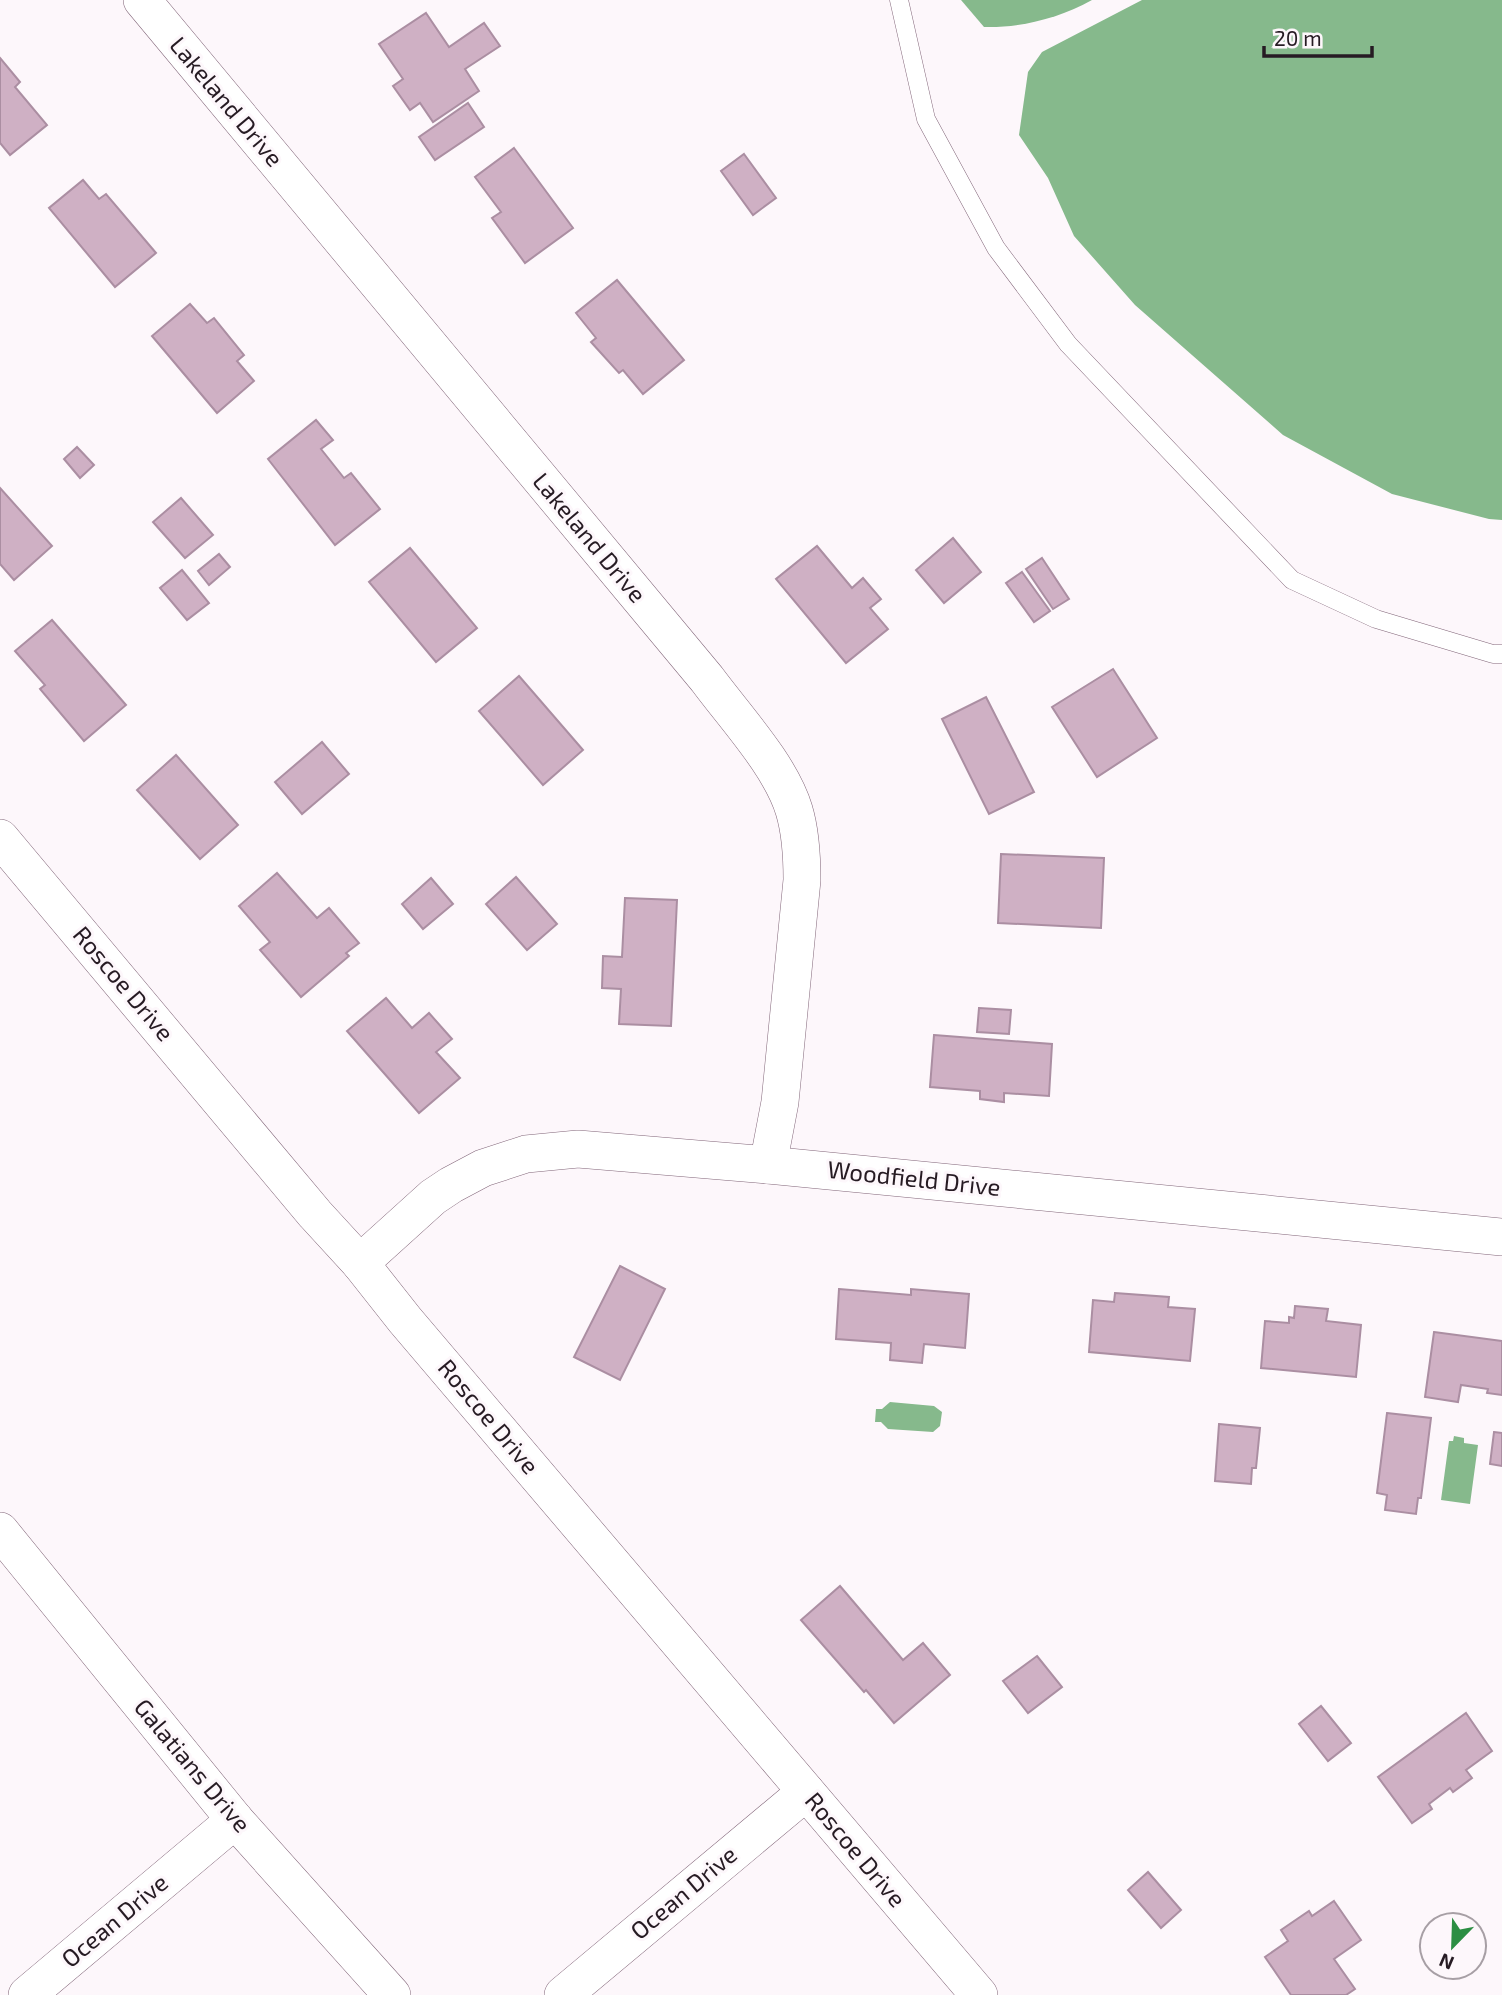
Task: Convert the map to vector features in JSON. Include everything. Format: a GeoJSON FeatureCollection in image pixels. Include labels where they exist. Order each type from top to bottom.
{"type":"FeatureCollection","features":[{"type":"Feature","properties":{"kind":"street","name":"Lakeland Drive"},"geometry":{"type":"LineString","coordinates":[[142,0],[707,679],[780,777],[794,810],[802,851],[802,880],[779,1102],[768,1164]]}},
{"type":"Feature","properties":{"kind":"street","name":"Roscoe Drive"},"geometry":{"type":"LineString","coordinates":[[0,838],[315,1214],[360,1263],[979,1995]]}},
{"type":"Feature","properties":{"kind":"street","name":"Woodfield Drive"},"geometry":{"type":"LineString","coordinates":[[360,1263],[433,1197],[483,1168],[526,1154],[578,1149],[768,1164],[1502,1237]]}},
{"type":"Feature","properties":{"kind":"street","name":"Galatians Drive"},"geometry":{"type":"LineString","coordinates":[[0,1531],[235,1820],[392,1995]]}},
{"type":"Feature","properties":{"kind":"street","name":"Ocean Drive"},"geometry":{"type":"LineString","coordinates":[[563,1995],[806,1792]]}},
{"type":"Feature","properties":{"kind":"street","name":"Ocean Drive"},"geometry":{"type":"LineString","coordinates":[[27,1995],[235,1820]]}},
{"type":"Feature","properties":{"kind":"lane"},"geometry":{"type":"LineString","coordinates":[[898,0],[926,118],[996,248],[1068,344],[1292,580],[1376,619],[1493,654],[1502,654]]}},
{"type":"Feature","properties":{"kind":"shaded area"},"geometry":{"type":"Polygon","coordinates":[[[961,0],[1092,0],[1040,21],[984,27],[961,0]]]}},
{"type":"Feature","properties":{"kind":"shaded area"},"geometry":{"type":"Polygon","coordinates":[[[1142,0],[1502,0],[1502,520],[1392,494],[1283,435],[1135,305],[1074,236],[1048,178],[1019,135],[1028,72],[1042,52],[1142,0]]]}},
{"type":"Feature","properties":{"kind":"shaded area"},"geometry":{"type":"Polygon","coordinates":[[[890,1402],[934,1406],[942,1412],[940,1426],[933,1432],[888,1429],[881,1422],[875,1422],[876,1409],[882,1409],[890,1402]]]}},
{"type":"Feature","properties":{"kind":"shaded area"},"geometry":{"type":"Polygon","coordinates":[[[1454,1436],[1464,1438],[1464,1443],[1478,1445],[1470,1504],[1441,1500],[1449,1441],[1453,1441],[1454,1436]]]}},
{"type":"Feature","properties":{"kind":"building"},"geometry":{"type":"Polygon","coordinates":[[[426,13],[449,47],[484,23],[500,46],[465,69],[479,91],[433,122],[420,103],[410,110],[393,86],[403,79],[379,44],[426,13]]]}},
{"type":"Feature","properties":{"kind":"building"},"geometry":{"type":"Polygon","coordinates":[[[0,58],[20,82],[15,87],[47,125],[10,155],[0,143],[0,58]]]}},
{"type":"Feature","properties":{"kind":"building"},"geometry":{"type":"Polygon","coordinates":[[[468,103],[484,127],[435,160],[419,137],[468,103]]]}},
{"type":"Feature","properties":{"kind":"building"},"geometry":{"type":"Polygon","coordinates":[[[514,148],[573,228],[525,263],[492,218],[501,212],[475,177],[514,148]]]}},
{"type":"Feature","properties":{"kind":"building"},"geometry":{"type":"Polygon","coordinates":[[[744,154],[776,198],[753,215],[721,171],[744,154]]]}},
{"type":"Feature","properties":{"kind":"building"},"geometry":{"type":"Polygon","coordinates":[[[83,180],[99,199],[106,194],[156,253],[115,287],[49,208],[83,180]]]}},
{"type":"Feature","properties":{"kind":"building"},"geometry":{"type":"Polygon","coordinates":[[[617,280],[684,360],[643,394],[623,370],[619,373],[591,342],[596,338],[576,313],[617,280]]]}},
{"type":"Feature","properties":{"kind":"building"},"geometry":{"type":"Polygon","coordinates":[[[190,304],[207,323],[214,318],[244,355],[237,361],[254,381],[217,413],[152,336],[190,304]]]}},
{"type":"Feature","properties":{"kind":"building"},"geometry":{"type":"Polygon","coordinates":[[[316,420],[333,440],[321,449],[344,478],[351,473],[380,509],[335,545],[268,459],[316,420]]]}},
{"type":"Feature","properties":{"kind":"building"},"geometry":{"type":"Polygon","coordinates":[[[77,447],[94,465],[80,478],[64,459],[77,447]]]}},
{"type":"Feature","properties":{"kind":"building"},"geometry":{"type":"Polygon","coordinates":[[[0,488],[52,546],[14,580],[0,564],[0,488]]]}},
{"type":"Feature","properties":{"kind":"building"},"geometry":{"type":"Polygon","coordinates":[[[181,498],[213,535],[185,558],[153,522],[181,498]]]}},
{"type":"Feature","properties":{"kind":"building"},"geometry":{"type":"Polygon","coordinates":[[[953,538],[981,572],[944,603],[916,570],[953,538]]]}},
{"type":"Feature","properties":{"kind":"building"},"geometry":{"type":"Polygon","coordinates":[[[817,546],[852,588],[863,578],[881,599],[870,608],[888,629],[846,663],[776,579],[817,546]]]}},
{"type":"Feature","properties":{"kind":"building"},"geometry":{"type":"Polygon","coordinates":[[[410,548],[477,628],[436,662],[369,582],[410,548]]]}},
{"type":"Feature","properties":{"kind":"building"},"geometry":{"type":"Polygon","coordinates":[[[219,554],[230,567],[209,585],[198,571],[219,554]]]}},
{"type":"Feature","properties":{"kind":"building"},"geometry":{"type":"Polygon","coordinates":[[[1042,558],[1069,599],[1053,609],[1026,569],[1042,558]]]}},
{"type":"Feature","properties":{"kind":"building"},"geometry":{"type":"Polygon","coordinates":[[[182,570],[209,603],[187,620],[160,588],[182,570]]]}},
{"type":"Feature","properties":{"kind":"building"},"geometry":{"type":"Polygon","coordinates":[[[1022,572],[1050,611],[1034,622],[1006,583],[1022,572]]]}},
{"type":"Feature","properties":{"kind":"building"},"geometry":{"type":"Polygon","coordinates":[[[52,620],[126,705],[84,741],[40,689],[45,685],[15,651],[52,620]]]}},
{"type":"Feature","properties":{"kind":"building"},"geometry":{"type":"Polygon","coordinates":[[[1113,669],[1157,738],[1097,777],[1052,707],[1113,669]]]}},
{"type":"Feature","properties":{"kind":"building"},"geometry":{"type":"Polygon","coordinates":[[[519,676],[583,750],[543,785],[479,711],[519,676]]]}},
{"type":"Feature","properties":{"kind":"building"},"geometry":{"type":"Polygon","coordinates":[[[986,697],[1034,792],[989,814],[942,719],[986,697]]]}},
{"type":"Feature","properties":{"kind":"building"},"geometry":{"type":"Polygon","coordinates":[[[322,742],[349,774],[302,814],[275,782],[322,742]]]}},
{"type":"Feature","properties":{"kind":"building"},"geometry":{"type":"Polygon","coordinates":[[[176,755],[238,825],[200,859],[137,790],[176,755]]]}},
{"type":"Feature","properties":{"kind":"building"},"geometry":{"type":"Polygon","coordinates":[[[1001,854],[1104,858],[1101,928],[998,923],[1001,854]]]}},
{"type":"Feature","properties":{"kind":"building"},"geometry":{"type":"Polygon","coordinates":[[[277,873],[317,918],[329,908],[359,943],[346,953],[349,956],[301,997],[260,950],[270,942],[239,906],[277,873]]]}},
{"type":"Feature","properties":{"kind":"building"},"geometry":{"type":"Polygon","coordinates":[[[516,877],[557,924],[527,950],[486,904],[516,877]]]}},
{"type":"Feature","properties":{"kind":"building"},"geometry":{"type":"Polygon","coordinates":[[[431,878],[453,904],[423,929],[402,904],[431,878]]]}},
{"type":"Feature","properties":{"kind":"building"},"geometry":{"type":"Polygon","coordinates":[[[625,898],[677,900],[671,1026],[619,1024],[621,989],[602,988],[603,956],[622,957],[625,898]]]}},
{"type":"Feature","properties":{"kind":"building"},"geometry":{"type":"Polygon","coordinates":[[[386,998],[412,1028],[429,1013],[452,1039],[436,1052],[460,1078],[419,1113],[347,1031],[386,998]]]}},
{"type":"Feature","properties":{"kind":"building"},"geometry":{"type":"Polygon","coordinates":[[[979,1008],[1011,1010],[1009,1034],[977,1032],[979,1008]]]}},
{"type":"Feature","properties":{"kind":"building"},"geometry":{"type":"Polygon","coordinates":[[[934,1035],[1052,1044],[1049,1096],[1004,1093],[1004,1102],[980,1099],[980,1091],[930,1087],[934,1035]]]}},
{"type":"Feature","properties":{"kind":"building"},"geometry":{"type":"Polygon","coordinates":[[[620,1266],[665,1289],[620,1380],[574,1357],[620,1266]]]}},
{"type":"Feature","properties":{"kind":"building"},"geometry":{"type":"Polygon","coordinates":[[[839,1289],[911,1295],[911,1289],[969,1294],[965,1348],[924,1344],[922,1363],[890,1360],[891,1343],[836,1339],[839,1289]]]}},
{"type":"Feature","properties":{"kind":"building"},"geometry":{"type":"Polygon","coordinates":[[[1115,1293],[1169,1297],[1168,1307],[1195,1309],[1190,1361],[1089,1352],[1093,1300],[1114,1302],[1115,1293]]]}},
{"type":"Feature","properties":{"kind":"building"},"geometry":{"type":"Polygon","coordinates":[[[1295,1306],[1328,1309],[1326,1321],[1361,1325],[1356,1377],[1261,1368],[1265,1321],[1289,1323],[1289,1317],[1294,1318],[1295,1306]]]}},
{"type":"Feature","properties":{"kind":"building"},"geometry":{"type":"Polygon","coordinates":[[[1434,1332],[1502,1341],[1502,1395],[1487,1393],[1488,1389],[1461,1385],[1458,1402],[1425,1397],[1434,1332]]]}},
{"type":"Feature","properties":{"kind":"building"},"geometry":{"type":"Polygon","coordinates":[[[1387,1413],[1431,1418],[1421,1498],[1418,1498],[1416,1514],[1385,1510],[1387,1495],[1377,1493],[1387,1413]]]}},
{"type":"Feature","properties":{"kind":"building"},"geometry":{"type":"Polygon","coordinates":[[[1219,1424],[1260,1428],[1256,1468],[1252,1468],[1251,1484],[1215,1481],[1219,1424]]]}},
{"type":"Feature","properties":{"kind":"building"},"geometry":{"type":"Polygon","coordinates":[[[1494,1432],[1502,1433],[1502,1466],[1490,1464],[1494,1432]]]}},
{"type":"Feature","properties":{"kind":"building"},"geometry":{"type":"Polygon","coordinates":[[[840,1586],[903,1660],[923,1643],[950,1675],[894,1723],[801,1620],[840,1586]]]}},
{"type":"Feature","properties":{"kind":"building"},"geometry":{"type":"Polygon","coordinates":[[[1037,1656],[1062,1687],[1028,1713],[1003,1681],[1037,1656]]]}},
{"type":"Feature","properties":{"kind":"building"},"geometry":{"type":"Polygon","coordinates":[[[1321,1706],[1351,1743],[1328,1761],[1299,1724],[1321,1706]]]}},
{"type":"Feature","properties":{"kind":"building"},"geometry":{"type":"Polygon","coordinates":[[[1466,1713],[1492,1751],[1466,1770],[1472,1778],[1453,1792],[1450,1788],[1429,1804],[1432,1809],[1412,1823],[1378,1777],[1466,1713]]]}},
{"type":"Feature","properties":{"kind":"building"},"geometry":{"type":"Polygon","coordinates":[[[1148,1872],[1181,1910],[1161,1928],[1128,1890],[1148,1872]]]}},
{"type":"Feature","properties":{"kind":"building"},"geometry":{"type":"Polygon","coordinates":[[[1334,1901],[1361,1940],[1334,1959],[1355,1989],[1346,1995],[1291,1995],[1265,1957],[1288,1941],[1281,1930],[1309,1911],[1312,1916],[1334,1901]]]}}]}
